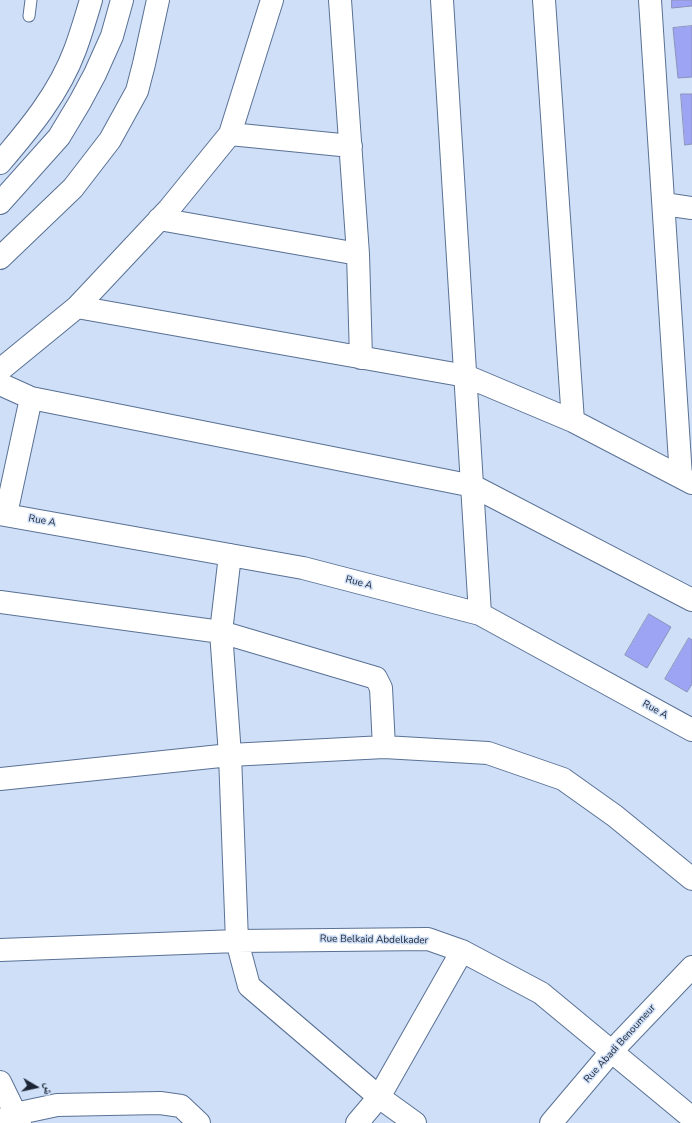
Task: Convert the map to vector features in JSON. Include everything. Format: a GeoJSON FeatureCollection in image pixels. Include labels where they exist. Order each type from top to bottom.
{"type":"FeatureCollection","features":[{"type":"Feature","properties":{"kind":"street"},"geometry":{"type":"LineString","coordinates":[[0,162],[30,127],[56,89],[75,51],[91,0]]}},
{"type":"Feature","properties":{"kind":"street"},"geometry":{"type":"LineString","coordinates":[[0,203],[59,137],[95,74],[112,36],[122,0]]}},
{"type":"Feature","properties":{"kind":"street"},"geometry":{"type":"LineString","coordinates":[[0,258],[73,188],[110,140],[137,91],[158,0]]}},
{"type":"Feature","properties":{"kind":"street"},"geometry":{"type":"LineString","coordinates":[[0,370],[77,307],[159,219],[230,134],[272,0]]}},
{"type":"Feature","properties":{"kind":"street"},"geometry":{"type":"LineString","coordinates":[[340,0],[358,254],[361,358]]}},
{"type":"Feature","properties":{"kind":"street"},"geometry":{"type":"LineString","coordinates":[[442,0],[480,614]]}},
{"type":"Feature","properties":{"kind":"street"},"geometry":{"type":"LineString","coordinates":[[544,0],[573,421]]}},
{"type":"Feature","properties":{"kind":"street"},"geometry":{"type":"LineString","coordinates":[[650,0],[664,204],[686,480]]}},
{"type":"Feature","properties":{"kind":"street"},"geometry":{"type":"LineString","coordinates":[[230,134],[351,146]]}},
{"type":"Feature","properties":{"kind":"street"},"geometry":{"type":"LineString","coordinates":[[664,204],[692,208]]}},
{"type":"Feature","properties":{"kind":"street"},"geometry":{"type":"LineString","coordinates":[[159,219],[358,254]]}},
{"type":"Feature","properties":{"kind":"street"},"geometry":{"type":"LineString","coordinates":[[77,307],[466,376],[573,421],[686,480]]}},
{"type":"Feature","properties":{"kind":"street"},"geometry":{"type":"LineString","coordinates":[[0,384],[31,398],[473,486],[692,600]]}},
{"type":"Feature","properties":{"kind":"street"},"geometry":{"type":"LineString","coordinates":[[2,512],[31,398]]}},
{"type":"Feature","properties":{"kind":"street","name":"Rue A"},"geometry":{"type":"LineString","coordinates":[[2,512],[303,568],[480,614],[692,730]]}},
{"type":"Feature","properties":{"kind":"street"},"geometry":{"type":"LineString","coordinates":[[230,555],[221,632],[230,755],[237,940],[250,986],[379,1097],[415,1123]]}},
{"type":"Feature","properties":{"kind":"street"},"geometry":{"type":"LineString","coordinates":[[0,602],[221,632],[376,678],[381,688],[384,747]]}},
{"type":"Feature","properties":{"kind":"street"},"geometry":{"type":"LineString","coordinates":[[0,778],[230,755],[384,747],[488,754],[563,779],[616,816],[692,879]]}},
{"type":"Feature","properties":{"kind":"street","name":"Rue Belkaid Abdelkader"},"geometry":{"type":"LineString","coordinates":[[0,950],[237,940],[428,939],[462,951],[541,993],[692,1118]]}},
{"type":"Feature","properties":{"kind":"street"},"geometry":{"type":"LineString","coordinates":[[357,1123],[379,1097],[462,951]]}},
{"type":"Feature","properties":{"kind":"street","name":"Rue Abadi Benoumeur"},"geometry":{"type":"LineString","coordinates":[[551,1123],[611,1052],[692,967]]}},
{"type":"Feature","properties":{"kind":"street"},"geometry":{"type":"LineString","coordinates":[[0,1082],[12,1119],[57,1105],[160,1103],[181,1106],[199,1123]]}},
{"type":"Feature","properties":{"kind":"lane"},"geometry":{"type":"LineString","coordinates":[[30,16],[31,0]]}},
{"type":"Feature","properties":{"kind":"building"},"geometry":{"type":"Polygon","coordinates":[[[672,0],[692,0],[692,6],[672,8],[672,0]]]}},
{"type":"Feature","properties":{"kind":"building"},"geometry":{"type":"Polygon","coordinates":[[[692,26],[692,77],[678,78],[673,28],[692,26]]]}},
{"type":"Feature","properties":{"kind":"building"},"geometry":{"type":"Polygon","coordinates":[[[681,94],[692,94],[692,144],[685,145],[681,94]]]}},
{"type":"Feature","properties":{"kind":"building"},"geometry":{"type":"Polygon","coordinates":[[[649,614],[671,627],[647,668],[625,655],[649,614]]]}},
{"type":"Feature","properties":{"kind":"building"},"geometry":{"type":"Polygon","coordinates":[[[689,638],[692,640],[692,684],[687,692],[665,679],[689,638]]]}}]}
